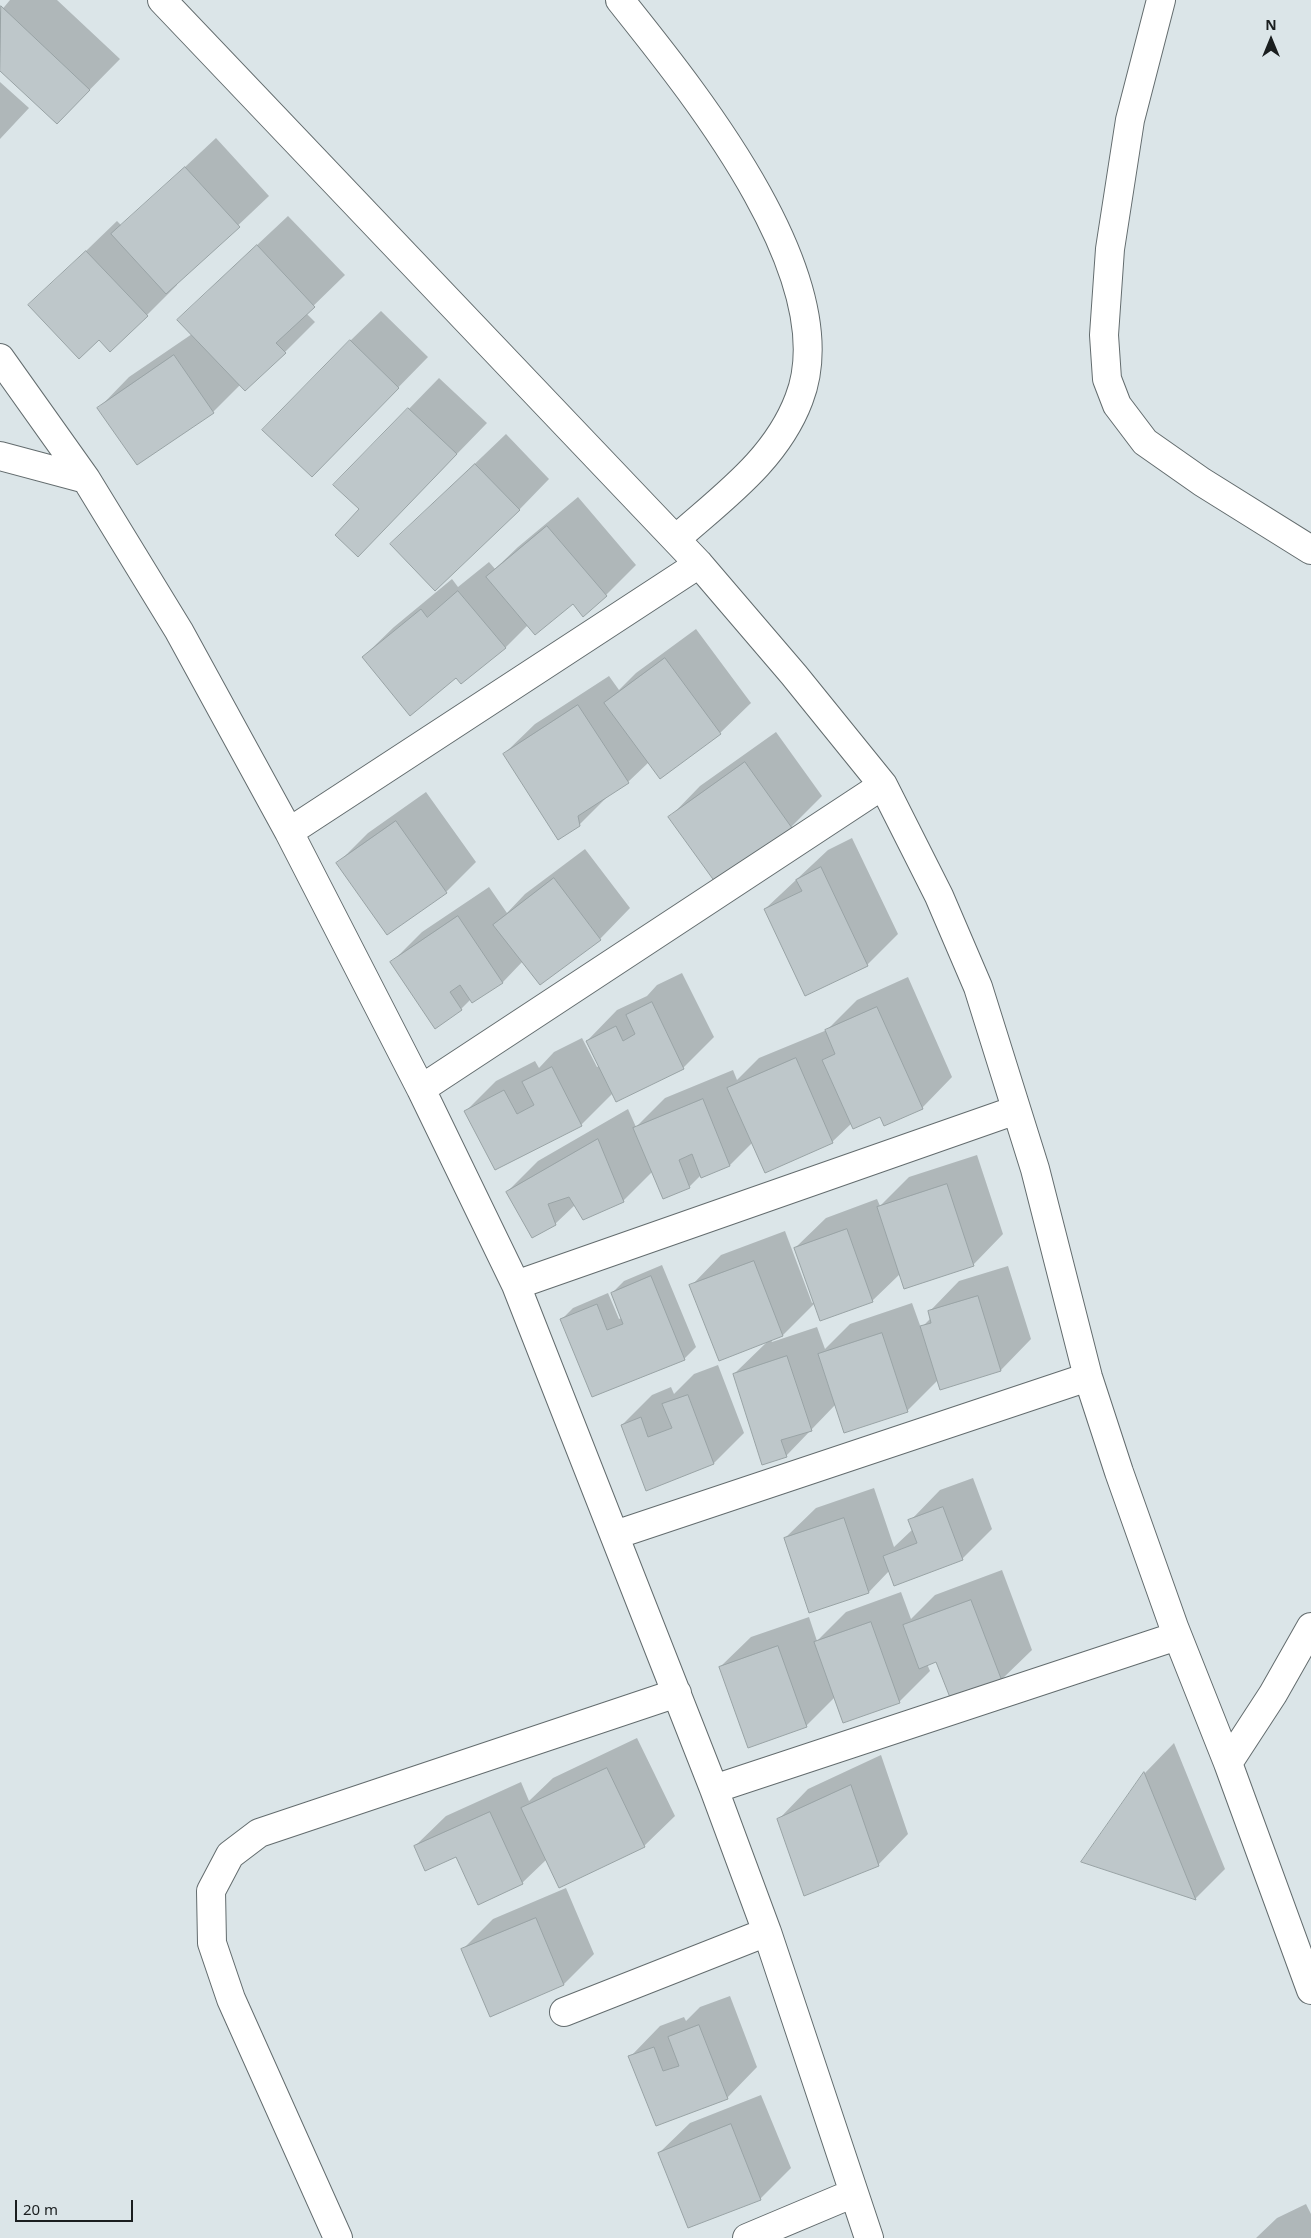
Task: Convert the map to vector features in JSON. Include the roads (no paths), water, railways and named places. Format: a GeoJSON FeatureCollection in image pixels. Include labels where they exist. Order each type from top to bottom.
{"type":"FeatureCollection","features":[{"type":"Feature","properties":{"kind":"street"},"geometry":{"type":"LineString","coordinates":[[162,0],[699,564],[794,674],[883,785],[939,896],[978,987],[1035,1170],[1088,1377],[1119,1472],[1178,1636],[1228,1763],[1311,1990]]}},
{"type":"Feature","properties":{"kind":"street"},"geometry":{"type":"LineString","coordinates":[[620,0],[704,109],[753,186],[780,241],[799,289],[806,332],[807,367],[800,398],[787,425],[756,469],[676,539]]}},
{"type":"Feature","properties":{"kind":"street"},"geometry":{"type":"LineString","coordinates":[[1162,0],[1130,120],[1110,249],[1104,335],[1107,379],[1117,405],[1145,442],[1202,482],[1311,550]]}},
{"type":"Feature","properties":{"kind":"street"},"geometry":{"type":"LineString","coordinates":[[0,358],[86,478],[178,631],[289,832],[421,1089],[516,1285],[714,1789],[766,1932],[869,2238]]}},
{"type":"Feature","properties":{"kind":"street"},"geometry":{"type":"LineString","coordinates":[[0,456],[86,478]]}},
{"type":"Feature","properties":{"kind":"street"},"geometry":{"type":"LineString","coordinates":[[289,832],[699,564]]}},
{"type":"Feature","properties":{"kind":"street"},"geometry":{"type":"LineString","coordinates":[[421,1089],[883,785]]}},
{"type":"Feature","properties":{"kind":"street"},"geometry":{"type":"LineString","coordinates":[[516,1285],[1016,1110]]}},
{"type":"Feature","properties":{"kind":"street"},"geometry":{"type":"LineString","coordinates":[[615,1535],[1088,1377]]}},
{"type":"Feature","properties":{"kind":"street"},"geometry":{"type":"LineString","coordinates":[[1228,1763],[1273,1694],[1311,1627]]}},
{"type":"Feature","properties":{"kind":"street"},"geometry":{"type":"LineString","coordinates":[[714,1789],[1178,1636]]}},
{"type":"Feature","properties":{"kind":"street"},"geometry":{"type":"LineString","coordinates":[[338,2238],[231,1999],[212,1943],[211,1891],[230,1855],[259,1833],[677,1693]]}},
{"type":"Feature","properties":{"kind":"street"},"geometry":{"type":"LineString","coordinates":[[564,2012],[766,1932]]}},
{"type":"Feature","properties":{"kind":"street"},"geometry":{"type":"LineString","coordinates":[[747,2238],[854,2193]]}}]}
